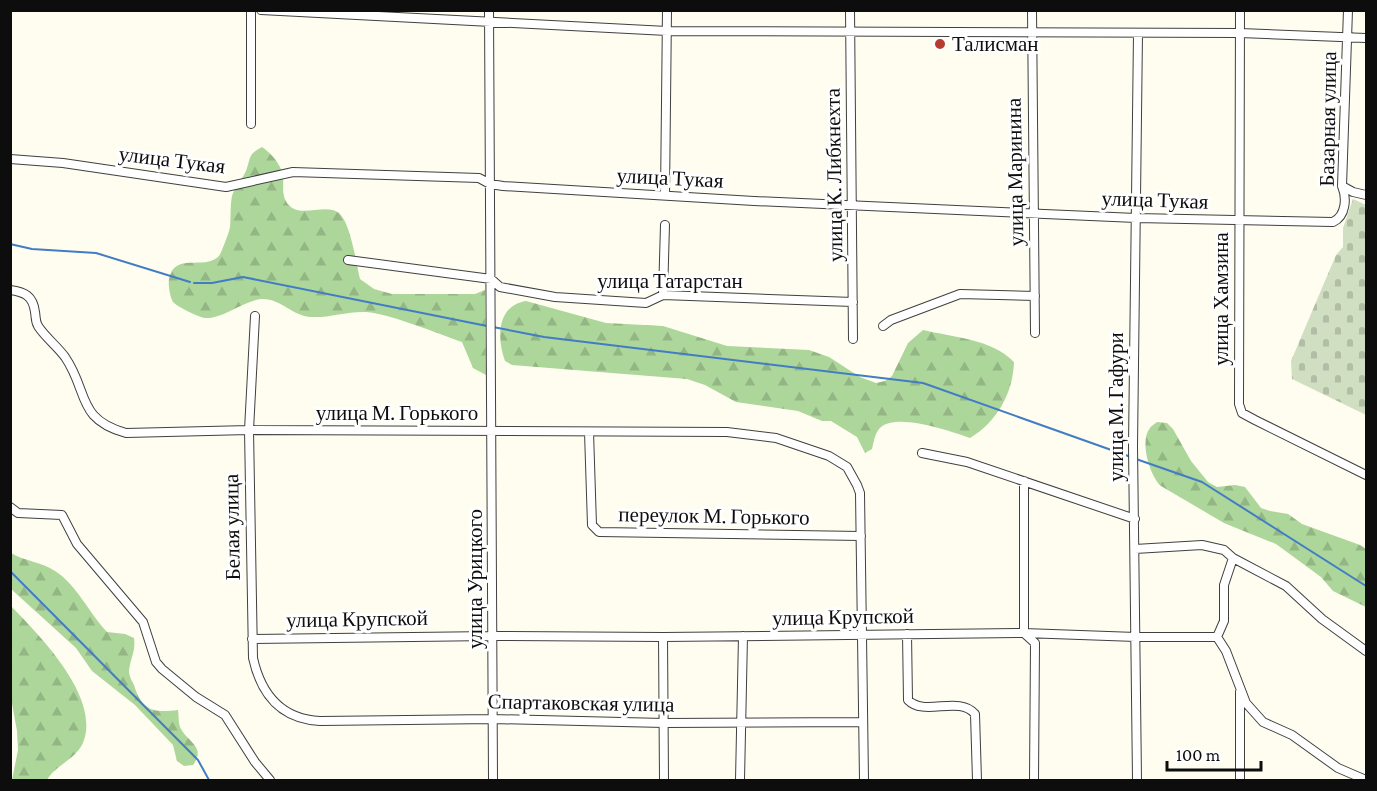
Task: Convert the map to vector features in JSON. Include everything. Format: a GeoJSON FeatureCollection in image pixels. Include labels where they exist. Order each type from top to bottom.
{"type":"FeatureCollection","features":[{"type":"Feature","properties":{"kind":"street"},"geometry":{"type":"LineString","coordinates":[[251,10],[251,124]]}},
{"type":"Feature","properties":{"kind":"street"},"geometry":{"type":"LineString","coordinates":[[261,10],[667,31],[1240,33],[1366,38]]}},
{"type":"Feature","properties":{"kind":"street"},"geometry":{"type":"LineString","coordinates":[[489,10],[491,279]]}},
{"type":"Feature","properties":{"kind":"street"},"geometry":{"type":"LineString","coordinates":[[665,195],[667,10]]}},
{"type":"Feature","properties":{"kind":"street","name":"улица К. Либкнехта"},"geometry":{"type":"LineString","coordinates":[[850,10],[853,339]]}},
{"type":"Feature","properties":{"kind":"street","name":"улица Маринина"},"geometry":{"type":"LineString","coordinates":[[1032,10],[1035,333]]}},
{"type":"Feature","properties":{"kind":"street","name":"улица Хамзина"},"geometry":{"type":"LineString","coordinates":[[1240,10],[1239,404],[1242,412],[1366,475]]}},
{"type":"Feature","properties":{"kind":"street","name":"Базарная улица"},"geometry":{"type":"LineString","coordinates":[[1333,222],[1338,220],[1342,214],[1345,194],[1342,186],[1348,10]]}},
{"type":"Feature","properties":{"kind":"street","name":"улица М. Гафури"},"geometry":{"type":"LineString","coordinates":[[1137,780],[1133,446],[1138,33]]}},
{"type":"Feature","properties":{"kind":"street","name":"улица Тукая"},"geometry":{"type":"LineString","coordinates":[[10,159],[63,163],[226,187],[293,172],[478,178],[490,184],[853,205],[1136,218],[1333,222]]}},
{"type":"Feature","properties":{"kind":"street"},"geometry":{"type":"LineString","coordinates":[[1342,186],[1366,195]]}},
{"type":"Feature","properties":{"kind":"street"},"geometry":{"type":"LineString","coordinates":[[663,295],[665,225]]}},
{"type":"Feature","properties":{"kind":"street","name":"улица Татарстан"},"geometry":{"type":"LineString","coordinates":[[348,260],[491,279],[500,287],[555,297],[646,303],[663,295],[853,302]]}},
{"type":"Feature","properties":{"kind":"street","name":"улица Урицкого"},"geometry":{"type":"LineString","coordinates":[[491,279],[493,780]]}},
{"type":"Feature","properties":{"kind":"street","name":"улица М. Горького"},"geometry":{"type":"LineString","coordinates":[[10,290],[26,293],[31,297],[38,327],[66,358],[84,404],[90,412],[108,427],[126,433],[249,430],[727,432],[776,438],[829,456],[844,464],[853,476],[860,493],[861,536]]}},
{"type":"Feature","properties":{"kind":"street"},"geometry":{"type":"LineString","coordinates":[[883,326],[891,320],[960,294],[1035,296]]}},
{"type":"Feature","properties":{"kind":"street","name":"Белая улица"},"geometry":{"type":"LineString","coordinates":[[255,316],[249,430],[252,658],[258,678],[274,702],[299,718]]}},
{"type":"Feature","properties":{"kind":"street","name":"переулок М. Горького"},"geometry":{"type":"LineString","coordinates":[[588,432],[592,525],[599,532],[861,536]]}},
{"type":"Feature","properties":{"kind":"street"},"geometry":{"type":"LineString","coordinates":[[922,453],[967,462],[1135,519]]}},
{"type":"Feature","properties":{"kind":"street"},"geometry":{"type":"LineString","coordinates":[[1024,481],[1024,633],[1035,643],[1034,780]]}},
{"type":"Feature","properties":{"kind":"street"},"geometry":{"type":"LineString","coordinates":[[10,507],[18,513],[62,515],[77,544],[143,622],[156,662],[168,676],[225,715],[255,762],[270,780]]}},
{"type":"Feature","properties":{"kind":"street"},"geometry":{"type":"LineString","coordinates":[[861,536],[864,780]]}},
{"type":"Feature","properties":{"kind":"street"},"geometry":{"type":"LineString","coordinates":[[1135,549],[1202,545],[1224,550],[1233,558],[1286,586],[1322,619],[1366,651]]}},
{"type":"Feature","properties":{"kind":"street"},"geometry":{"type":"LineString","coordinates":[[1233,558],[1224,585],[1224,621],[1217,637],[1226,651],[1246,702],[1263,723],[1292,735],[1338,768],[1366,780]]}},
{"type":"Feature","properties":{"kind":"street","name":"улица Крупской"},"geometry":{"type":"LineString","coordinates":[[252,639],[1024,633],[1217,637]]}},
{"type":"Feature","properties":{"kind":"street"},"geometry":{"type":"LineString","coordinates":[[907,634],[908,700],[923,706],[963,707],[975,714],[977,780]]}},
{"type":"Feature","properties":{"kind":"street"},"geometry":{"type":"LineString","coordinates":[[740,780],[743,636]]}},
{"type":"Feature","properties":{"kind":"street"},"geometry":{"type":"LineString","coordinates":[[663,637],[664,780]]}},
{"type":"Feature","properties":{"kind":"street"},"geometry":{"type":"LineString","coordinates":[[1240,689],[1240,780]]}},
{"type":"Feature","properties":{"kind":"street","name":"Спартаковская улица"},"geometry":{"type":"LineString","coordinates":[[299,718],[320,721],[493,718],[742,724],[863,722]]}},
{"type":"Feature","properties":{"kind":"green space"},"geometry":{"type":"Polygon","coordinates":[[[262,147],[280,167],[284,196],[292,208],[305,211],[333,210],[343,218],[350,234],[360,279],[374,289],[392,294],[475,294],[485,290],[486,375],[473,368],[462,342],[376,313],[359,312],[311,317],[298,314],[275,301],[261,299],[219,316],[205,318],[188,312],[173,302],[169,284],[172,271],[183,264],[212,261],[220,254],[230,229],[233,192],[246,172],[251,156],[262,147]]]}},
{"type":"Feature","properties":{"kind":"green space"},"geometry":{"type":"Polygon","coordinates":[[[1353,199],[1366,205],[1366,415],[1292,379],[1291,361],[1336,255],[1343,247],[1343,228],[1353,199]]]}},
{"type":"Feature","properties":{"kind":"green space"},"geometry":{"type":"Polygon","coordinates":[[[526,301],[606,323],[663,326],[727,346],[809,350],[829,357],[860,377],[876,383],[892,376],[908,343],[923,330],[971,340],[995,348],[1014,362],[1013,374],[1007,395],[996,415],[970,438],[911,422],[889,423],[879,429],[872,449],[865,453],[857,437],[831,421],[822,421],[798,411],[736,402],[705,385],[687,379],[512,365],[505,361],[502,352],[501,325],[509,309],[526,301]]]}},
{"type":"Feature","properties":{"kind":"green space"},"geometry":{"type":"Polygon","coordinates":[[[1157,422],[1167,423],[1173,429],[1191,461],[1208,482],[1217,487],[1235,485],[1245,487],[1261,508],[1288,514],[1302,524],[1366,549],[1366,607],[1333,591],[1321,577],[1276,544],[1224,523],[1161,486],[1153,475],[1146,449],[1147,434],[1150,427],[1157,422]]]}},
{"type":"Feature","properties":{"kind":"green space"},"geometry":{"type":"Polygon","coordinates":[[[11,553],[50,568],[63,577],[107,632],[125,634],[134,638],[129,671],[137,694],[145,705],[155,710],[178,710],[181,729],[197,749],[197,759],[193,765],[184,766],[177,761],[173,745],[135,705],[92,671],[76,648],[11,589],[11,553]]]}},
{"type":"Feature","properties":{"kind":"green space"},"geometry":{"type":"Polygon","coordinates":[[[11,606],[64,667],[83,704],[86,723],[81,747],[47,780],[12,780],[18,750],[11,698],[11,606]]]}},
{"type":"Feature","properties":{"kind":"waterway"},"geometry":{"type":"LineString","coordinates":[[10,244],[32,249],[96,253],[190,282]]}},
{"type":"Feature","properties":{"kind":"waterway"},"geometry":{"type":"LineString","coordinates":[[194,283],[212,283],[243,277],[487,326]]}},
{"type":"Feature","properties":{"kind":"waterway"},"geometry":{"type":"LineString","coordinates":[[493,327],[544,337],[923,383],[1131,457]]}},
{"type":"Feature","properties":{"kind":"waterway"},"geometry":{"type":"LineString","coordinates":[[1136,459],[1202,482],[1366,586]]}},
{"type":"Feature","properties":{"kind":"waterway"},"geometry":{"type":"LineString","coordinates":[[10,571],[198,760],[209,780]]}},
{"type":"Feature","properties":{"kind":"place","name":"Талисман"},"geometry":{"type":"Point","coordinates":[940,44]}}]}
